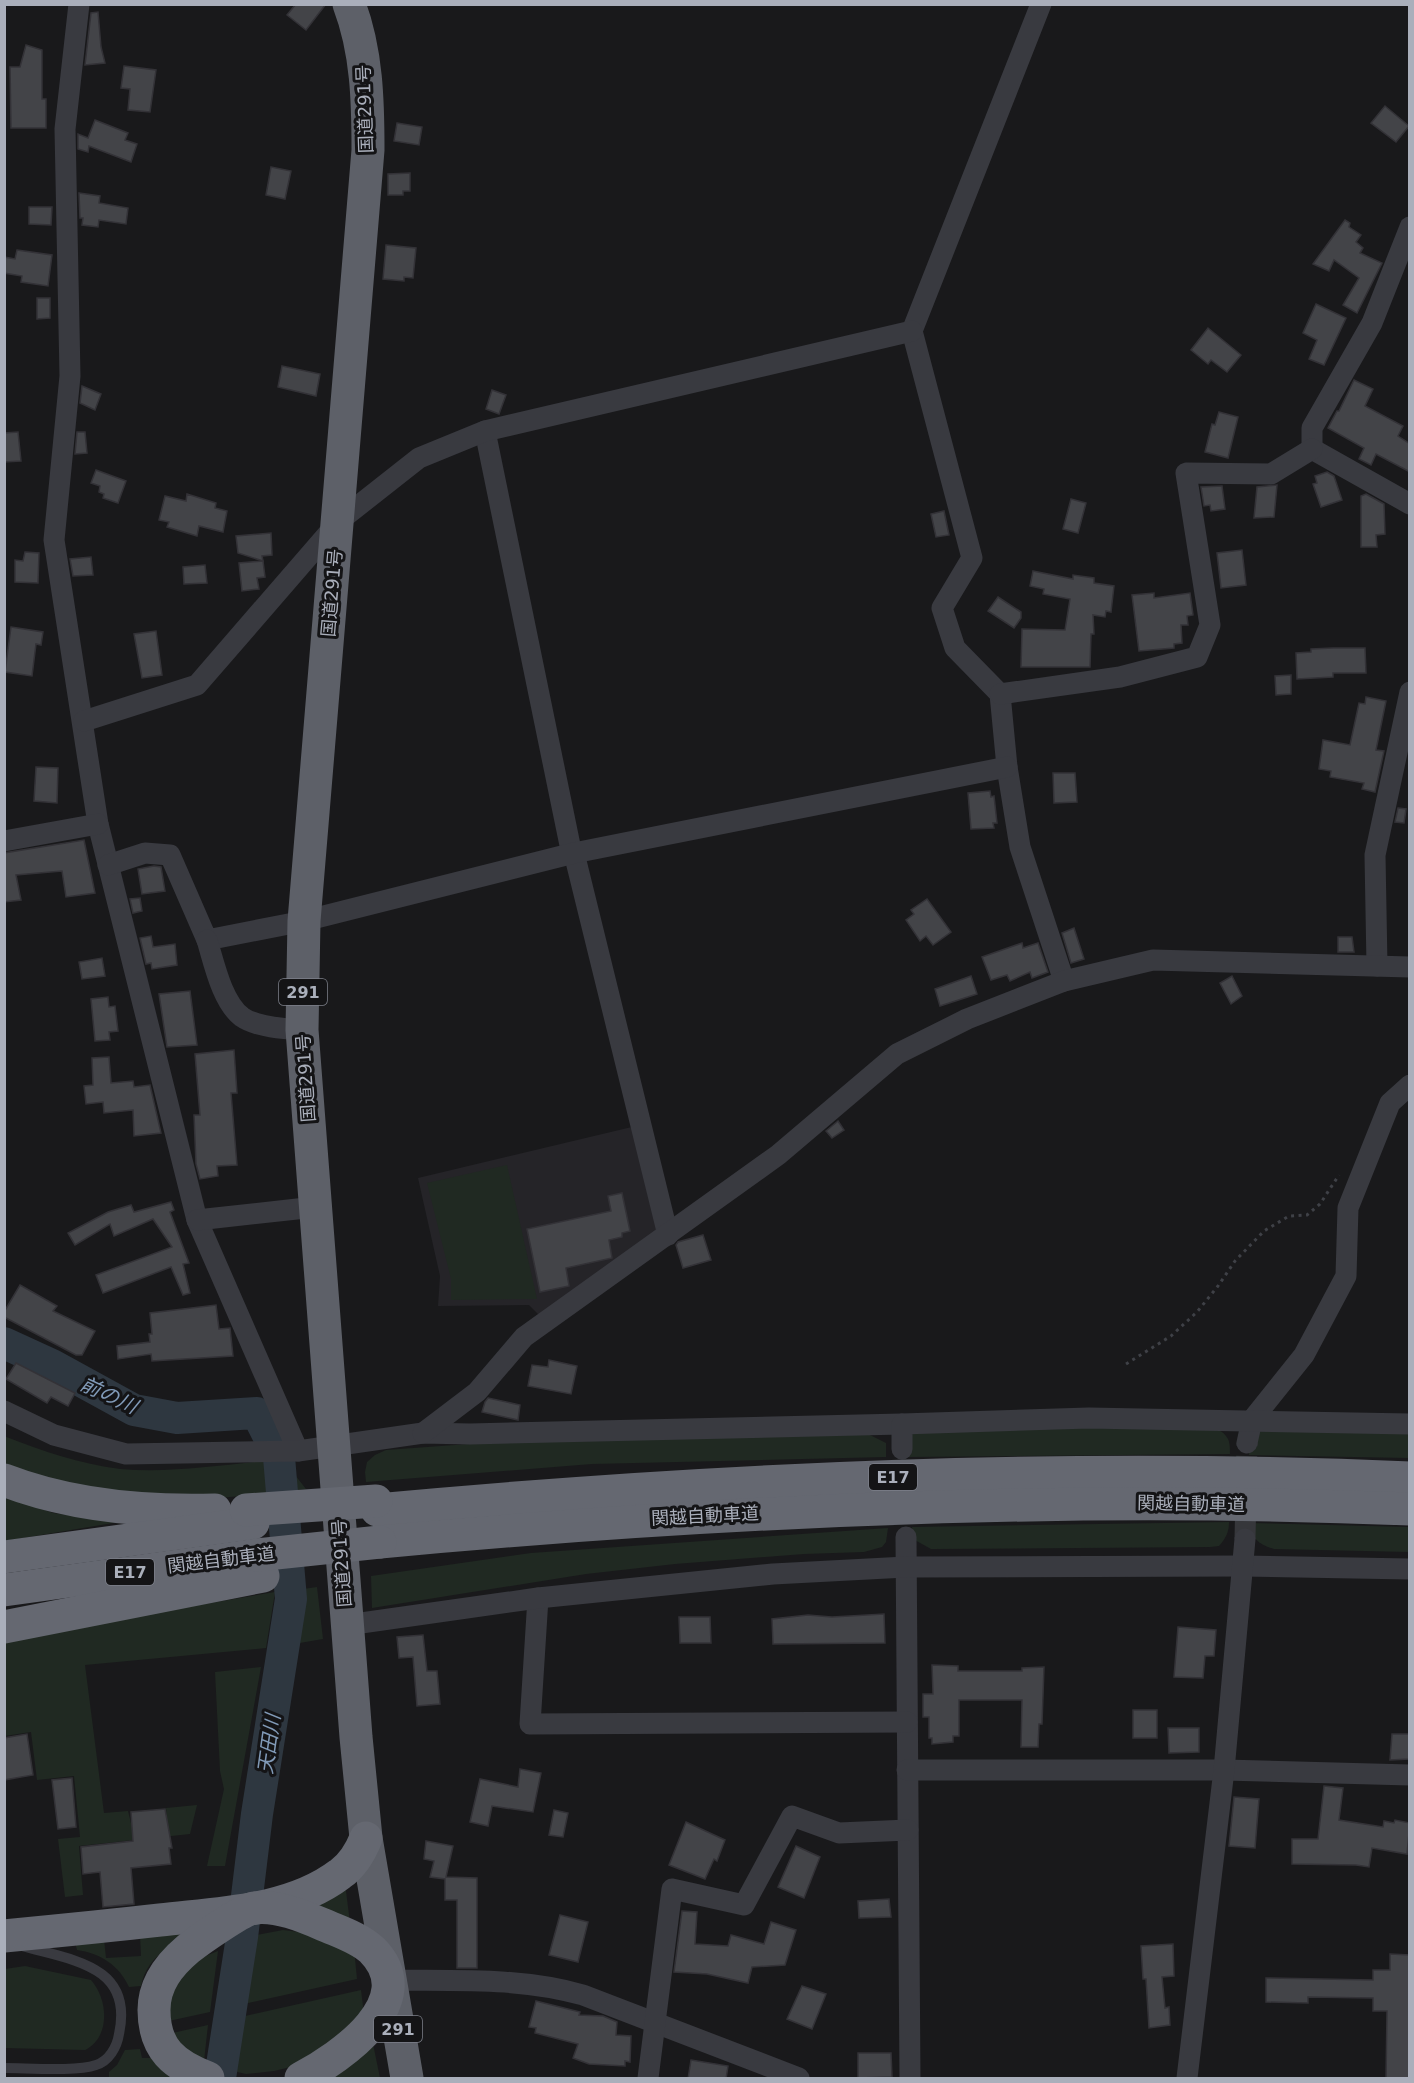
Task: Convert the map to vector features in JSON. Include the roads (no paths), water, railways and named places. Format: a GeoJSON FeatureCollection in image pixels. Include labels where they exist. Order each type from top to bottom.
{"type":"FeatureCollection","features":[{"type":"Feature","properties":{"kind":"highway","name":"国道291号"},"geometry":{"type":"LineString","coordinates":[[349,4],[363,56],[368,109],[368,150],[304,921],[302,1030],[346,1625],[366,1838],[407,2079]]}},
{"type":"Feature","properties":{"kind":"highway","name":"関越自動車道"},"geometry":{"type":"LineString","coordinates":[[4,1590],[260,1565],[379,1527],[661,1486],[806,1479],[1150,1472],[1410,1478]]}},
{"type":"Feature","properties":{"kind":"highway"},"geometry":{"type":"LineString","coordinates":[[4,1480],[50,1494],[121,1508],[250,1516]]}},
{"type":"Feature","properties":{"kind":"highway","name":"関越自動車道"},"geometry":{"type":"LineString","coordinates":[[4,1557],[250,1516],[379,1527],[661,1519],[807,1510],[971,1505],[1150,1503],[1410,1509]]}},
{"type":"Feature","properties":{"kind":"highway"},"geometry":{"type":"LineString","coordinates":[[4,1627],[260,1565]]}},
{"type":"Feature","properties":{"kind":"highway"},"geometry":{"type":"LineString","coordinates":[[4,1936],[251,1908],[292,1899],[326,1883],[352,1864],[360,1853],[366,1838]]}},
{"type":"Feature","properties":{"kind":"highway"},"geometry":{"type":"LineString","coordinates":[[208,2079],[176,2062],[165,2050],[154,2019],[154,2000],[158,1985],[179,1956],[195,1943],[251,1908],[267,1908],[297,1915],[348,1935],[372,1951],[389,1980],[381,2010],[366,2032],[331,2061],[301,2079]]}},
{"type":"Feature","properties":{"kind":"street"},"geometry":{"type":"LineString","coordinates":[[79,4],[65,129],[70,376],[54,540],[99,824],[197,1220],[298,1451]]}},
{"type":"Feature","properties":{"kind":"street"},"geometry":{"type":"LineString","coordinates":[[1041,4],[912,331],[972,558],[942,608],[955,648],[1000,694],[1007,767],[1020,847],[1064,981]]}},
{"type":"Feature","properties":{"kind":"street"},"geometry":{"type":"LineString","coordinates":[[1312,449],[1312,428],[1372,323],[1410,227]]}},
{"type":"Feature","properties":{"kind":"street"},"geometry":{"type":"LineString","coordinates":[[84,721],[197,685],[339,521],[419,458],[486,431],[912,331]]}},
{"type":"Feature","properties":{"kind":"street"},"geometry":{"type":"LineString","coordinates":[[486,431],[573,854],[668,1235]]}},
{"type":"Feature","properties":{"kind":"street"},"geometry":{"type":"LineString","coordinates":[[1000,694],[1120,677],[1197,657],[1210,625],[1186,473],[1271,474],[1312,449]]}},
{"type":"Feature","properties":{"kind":"street"},"geometry":{"type":"LineString","coordinates":[[1312,449],[1410,504]]}},
{"type":"Feature","properties":{"kind":"street"},"geometry":{"type":"LineString","coordinates":[[1377,966],[1375,855],[1410,692]]}},
{"type":"Feature","properties":{"kind":"street"},"geometry":{"type":"LineString","coordinates":[[207,940],[304,921],[573,854],[1007,767]]}},
{"type":"Feature","properties":{"kind":"street"},"geometry":{"type":"LineString","coordinates":[[4,841],[99,824]]}},
{"type":"Feature","properties":{"kind":"street"},"geometry":{"type":"LineString","coordinates":[[108,865],[145,853],[170,855],[207,940],[223,991],[242,1017],[274,1028],[302,1030]]}},
{"type":"Feature","properties":{"kind":"street"},"geometry":{"type":"LineString","coordinates":[[423,1433],[477,1392],[524,1337],[778,1155],[897,1054],[967,1019],[1064,981],[1153,960],[1410,967]]}},
{"type":"Feature","properties":{"kind":"street"},"geometry":{"type":"LineString","coordinates":[[1247,1443],[1252,1420],[1304,1355],[1346,1276],[1348,1208],[1390,1103],[1410,1085]]}},
{"type":"Feature","properties":{"kind":"street"},"geometry":{"type":"LineString","coordinates":[[197,1220],[315,1207]]}},
{"type":"Feature","properties":{"kind":"street"},"geometry":{"type":"LineString","coordinates":[[4,1411],[54,1435],[126,1454],[298,1451],[423,1433],[482,1434],[1089,1418],[1410,1424]]}},
{"type":"Feature","properties":{"kind":"street"},"geometry":{"type":"LineString","coordinates":[[902,1424],[902,1449]]}},
{"type":"Feature","properties":{"kind":"street"},"geometry":{"type":"LineString","coordinates":[[906,1537],[910,2079]]}},
{"type":"Feature","properties":{"kind":"street"},"geometry":{"type":"LineString","coordinates":[[1187,2079],[1224,1770],[1245,1539]]}},
{"type":"Feature","properties":{"kind":"street"},"geometry":{"type":"LineString","coordinates":[[346,1625],[538,1598],[773,1574],[906,1567],[1243,1566],[1410,1569]]}},
{"type":"Feature","properties":{"kind":"street"},"geometry":{"type":"LineString","coordinates":[[538,1598],[530,1724],[907,1722]]}},
{"type":"Feature","properties":{"kind":"street"},"geometry":{"type":"LineString","coordinates":[[908,1770],[1224,1770],[1410,1775]]}},
{"type":"Feature","properties":{"kind":"street"},"geometry":{"type":"LineString","coordinates":[[648,2079],[672,1889],[744,1905],[792,1816],[839,1833],[908,1830]]}},
{"type":"Feature","properties":{"kind":"street"},"geometry":{"type":"LineString","coordinates":[[389,1980],[509,1982],[555,1987],[584,1995],[798,2079]]}},
{"type":"Feature","properties":{"kind":"lane"},"geometry":{"type":"LineString","coordinates":[[4,1941],[80,1963],[107,1977],[115,1989],[120,2004],[121,2027],[117,2045],[109,2057],[98,2065],[82,2068],[4,2068]]}},
{"type":"Feature","properties":{"kind":"waterway","name":"天田川"},"geometry":{"type":"LineString","coordinates":[[4,1343],[52,1365],[134,1410],[177,1418],[257,1413],[279,1457],[291,1599],[257,1814],[242,1937],[220,2078]]}},
{"type":"Feature","properties":{"kind":"tunnel"},"geometry":{"type":"LineString","coordinates":[[1245,1539],[1247,1443]]}},
{"type":"Feature","properties":{"kind":"water label","name":"前の川"},"geometry":{"type":"Point","coordinates":[109,1395]}}]}
